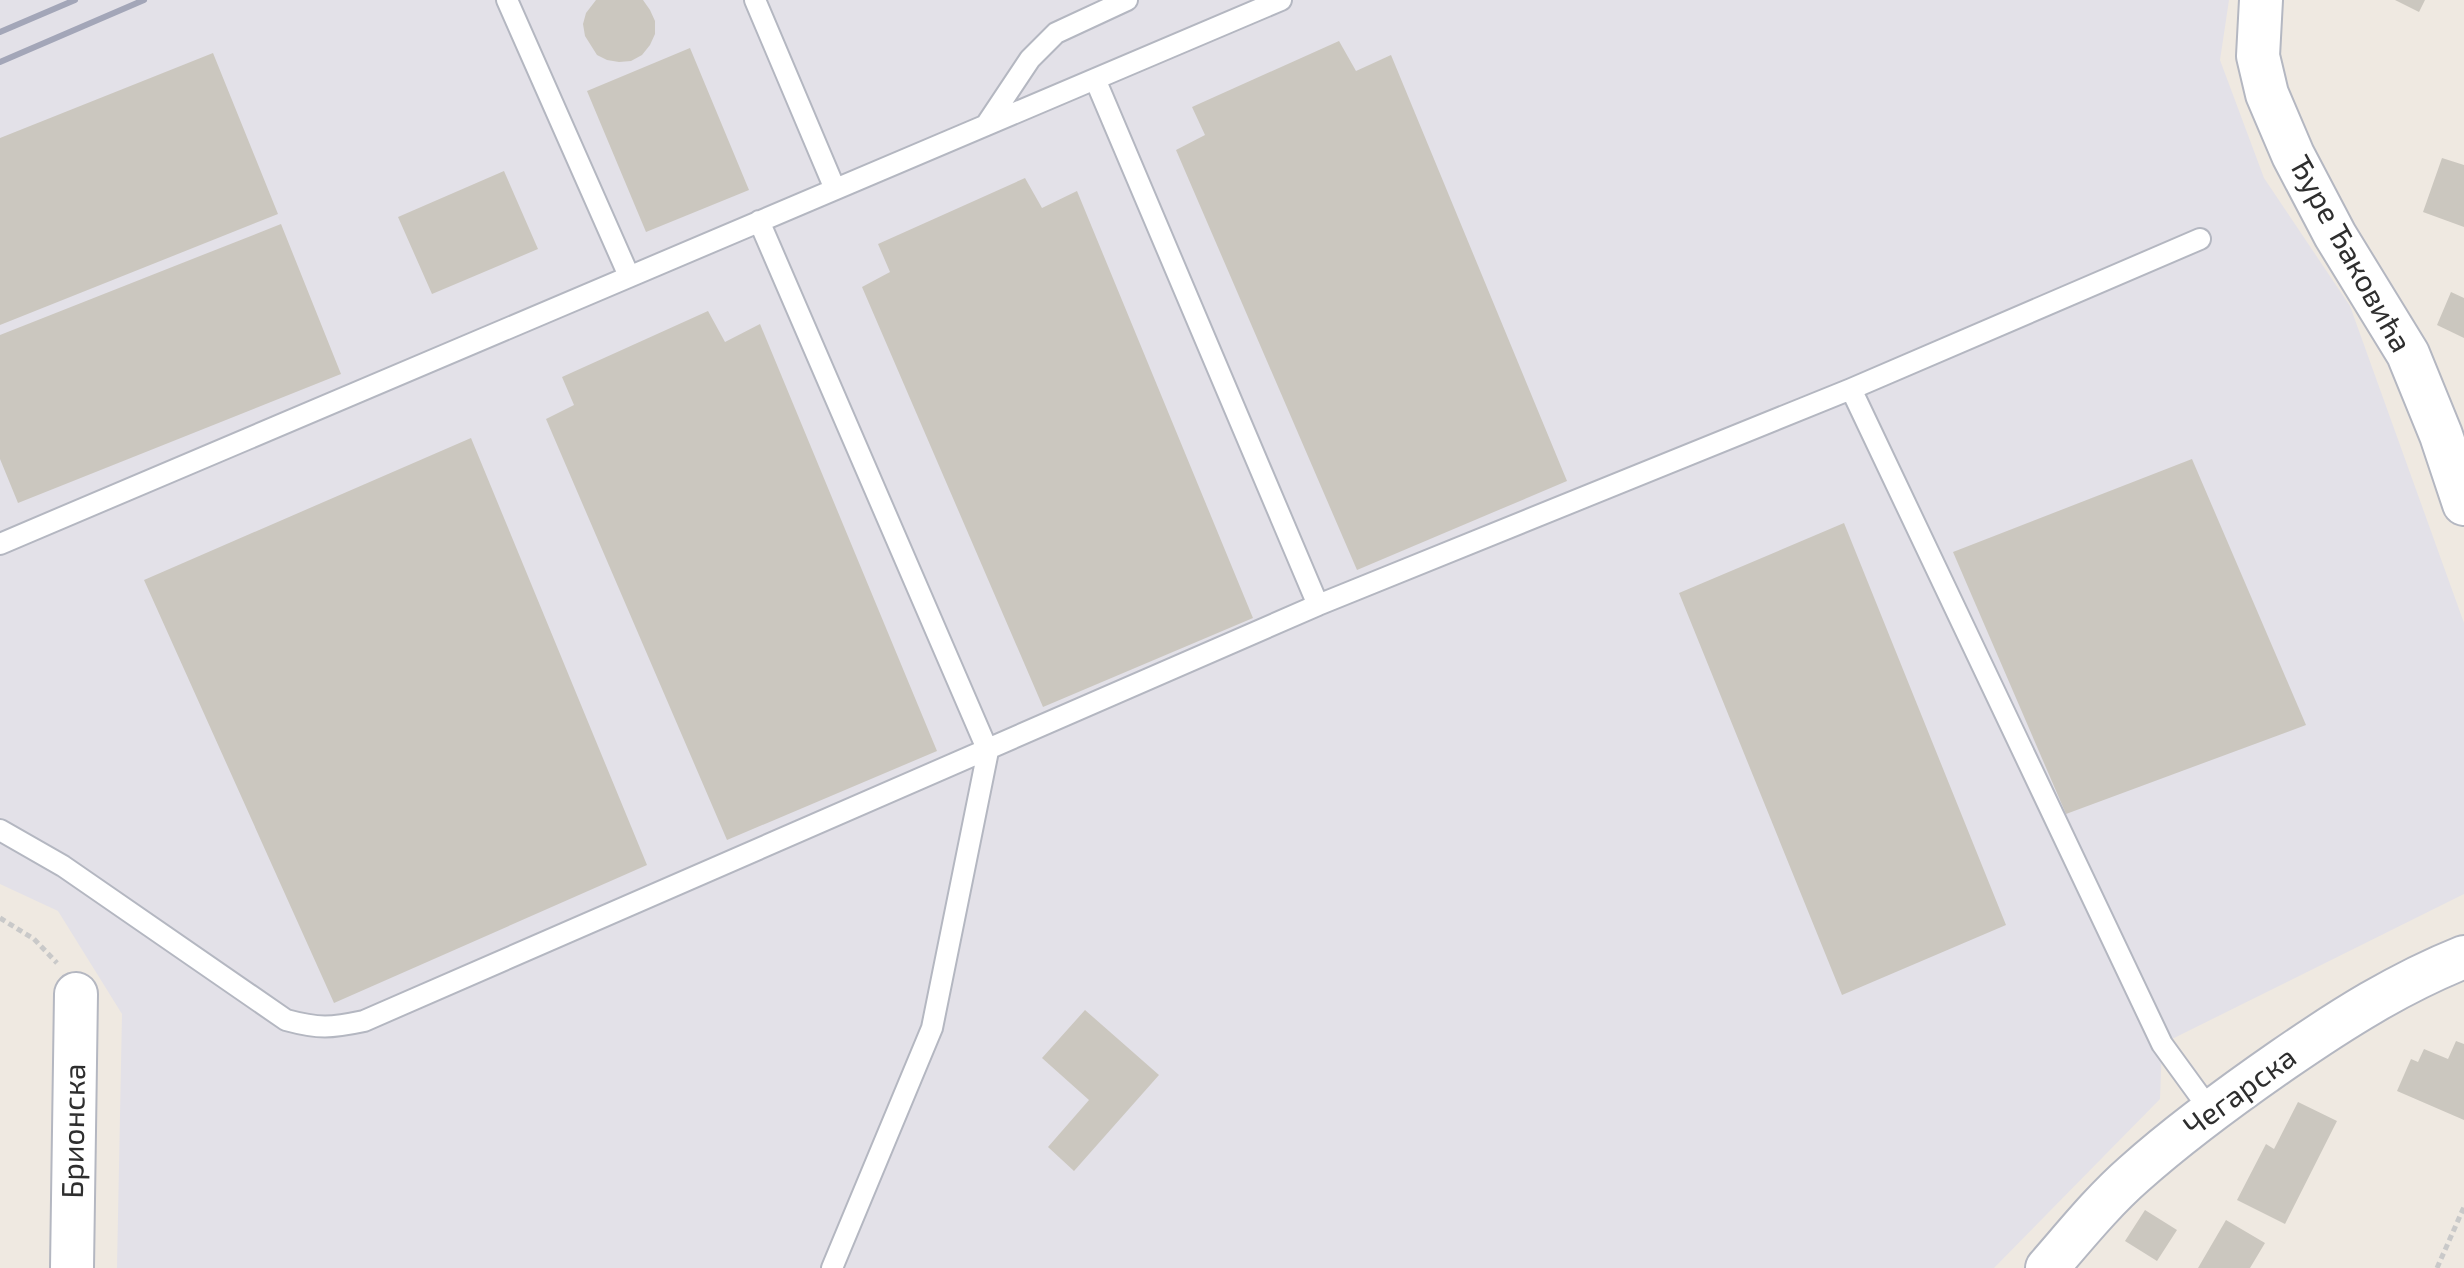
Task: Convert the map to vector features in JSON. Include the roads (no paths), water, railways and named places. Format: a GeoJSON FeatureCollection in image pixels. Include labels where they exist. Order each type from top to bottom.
{"type":"FeatureCollection","features":[{"type":"Feature","properties":{"kind":"street","name":"Ђуре Ђаковића"},"geometry":{"type":"LineString","coordinates":[[2261,0],[2258,56],[2267,94],[2293,155],[2335,235],[2408,354],[2441,435],[2464,504]]}},
{"type":"Feature","properties":{"kind":"street","name":"Чегарска"},"geometry":{"type":"LineString","coordinates":[[2047,1268],[2132,1175],[2210,1110],[2352,1012],[2424,973],[2464,957]]}},
{"type":"Feature","properties":{"kind":"street","name":"Брионска"},"geometry":{"type":"LineString","coordinates":[[72,1268],[76,994]]}},
{"type":"Feature","properties":{"kind":"lane"},"geometry":{"type":"LineString","coordinates":[[507,0],[629,276]]}},
{"type":"Feature","properties":{"kind":"lane"},"geometry":{"type":"LineString","coordinates":[[755,0],[835,189]]}},
{"type":"Feature","properties":{"kind":"lane"},"geometry":{"type":"LineString","coordinates":[[986,125],[1030,59],[1056,33],[1127,0]]}},
{"type":"Feature","properties":{"kind":"lane"},"geometry":{"type":"LineString","coordinates":[[0,544],[1281,0]]}},
{"type":"Feature","properties":{"kind":"lane"},"geometry":{"type":"LineString","coordinates":[[1095,79],[1318,605]]}},
{"type":"Feature","properties":{"kind":"lane"},"geometry":{"type":"LineString","coordinates":[[759,221],[988,751],[932,1028],[832,1268]]}},
{"type":"Feature","properties":{"kind":"lane"},"geometry":{"type":"LineString","coordinates":[[0,830],[63,866],[286,1020],[316,1028],[364,1021],[1318,605],[1851,389],[2200,239]]}},
{"type":"Feature","properties":{"kind":"lane"},"geometry":{"type":"LineString","coordinates":[[1851,389],[2162,1044],[2210,1110]]}},
{"type":"Feature","properties":{"kind":"railway"},"geometry":{"type":"LineString","coordinates":[[0,32],[75,0]]}},
{"type":"Feature","properties":{"kind":"railway"},"geometry":{"type":"LineString","coordinates":[[0,62],[144,0]]}}]}
